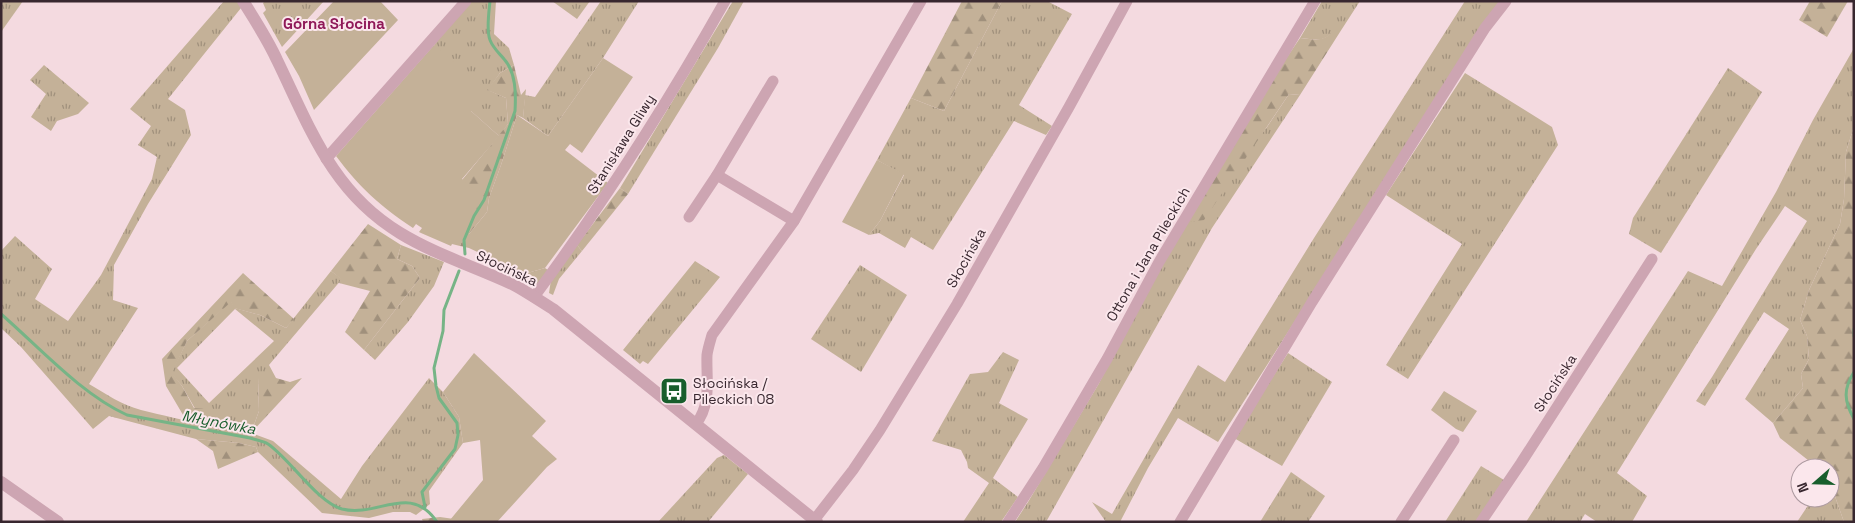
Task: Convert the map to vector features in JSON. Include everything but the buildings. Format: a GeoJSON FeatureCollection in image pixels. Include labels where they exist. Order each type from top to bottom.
{"type":"FeatureCollection","features":[{"type":"Feature","properties":{"kind":"street","name":"Słocińska"},"geometry":{"type":"LineString","coordinates":[[243,1],[275,55],[312,134],[326,159],[352,193],[370,210],[399,233],[424,247],[515,286],[534,297],[568,321],[816,520],[870,446],[957,304],[1127,1]]}},
{"type":"Feature","properties":{"kind":"street"},"geometry":{"type":"LineString","coordinates":[[326,159],[466,1]]}},
{"type":"Feature","properties":{"kind":"street","name":"Stanisława Gliwy"},"geometry":{"type":"LineString","coordinates":[[534,297],[616,182],[725,1]]}},
{"type":"Feature","properties":{"kind":"street"},"geometry":{"type":"LineString","coordinates":[[696,424],[704,413],[708,395],[707,354],[712,335],[794,220],[921,1]]}},
{"type":"Feature","properties":{"kind":"street","name":"Ottona i Jana Pileckich"},"geometry":{"type":"LineString","coordinates":[[1008,522],[1043,468],[1107,359],[1159,262],[1315,1]]}},
{"type":"Feature","properties":{"kind":"street"},"geometry":{"type":"LineString","coordinates":[[1180,522],[1317,294],[1485,28],[1506,1]]}},
{"type":"Feature","properties":{"kind":"street"},"geometry":{"type":"LineString","coordinates":[[689,217],[717,175],[773,81]]}},
{"type":"Feature","properties":{"kind":"street"},"geometry":{"type":"LineString","coordinates":[[717,175],[794,220]]}},
{"type":"Feature","properties":{"kind":"street","name":"Słocińska"},"geometry":{"type":"LineString","coordinates":[[1481,522],[1652,260]]}},
{"type":"Feature","properties":{"kind":"street"},"geometry":{"type":"LineString","coordinates":[[1401,522],[1454,440]]}},
{"type":"Feature","properties":{"kind":"street"},"geometry":{"type":"LineString","coordinates":[[1,482],[58,522]]}},
{"type":"Feature","properties":{"kind":"green space"},"geometry":{"type":"Polygon","coordinates":[[[1,1],[23,1],[1,32],[1,1]]]}},
{"type":"Feature","properties":{"kind":"green space"},"geometry":{"type":"Polygon","coordinates":[[[224,1],[237,1],[241,8],[168,99],[185,110],[191,135],[148,204],[114,265],[113,300],[138,308],[89,384],[134,408],[205,426],[182,386],[171,373],[187,341],[231,301],[235,308],[260,315],[286,328],[331,271],[342,279],[269,365],[276,378],[258,378],[259,411],[251,433],[273,441],[341,499],[362,466],[429,378],[443,392],[459,417],[463,443],[429,491],[430,504],[416,515],[410,512],[393,512],[369,518],[322,513],[258,452],[256,447],[239,443],[196,439],[109,416],[93,429],[21,347],[1,328],[1,251],[15,236],[52,269],[35,299],[68,321],[101,275],[152,179],[157,157],[138,145],[151,126],[130,109],[224,1]],[[235,309],[177,368],[209,403],[274,341],[235,309]]]}},
{"type":"Feature","properties":{"kind":"green space"},"geometry":{"type":"Polygon","coordinates":[[[265,1],[324,1],[282,47],[263,13],[266,10],[263,3],[265,1]]]}},
{"type":"Feature","properties":{"kind":"green space"},"geometry":{"type":"Polygon","coordinates":[[[334,1],[380,1],[398,20],[314,110],[299,76],[285,52],[334,1]]]}},
{"type":"Feature","properties":{"kind":"green space"},"geometry":{"type":"Polygon","coordinates":[[[470,1],[496,1],[494,34],[509,48],[514,65],[500,73],[488,90],[506,98],[508,124],[499,136],[471,111],[434,45],[470,1]]]}},
{"type":"Feature","properties":{"kind":"green space"},"geometry":{"type":"Polygon","coordinates":[[[552,1],[590,1],[577,19],[552,1]]]}},
{"type":"Feature","properties":{"kind":"green space"},"geometry":{"type":"Polygon","coordinates":[[[601,1],[639,1],[603,58],[548,136],[523,118],[525,95],[535,97],[601,1]]]}},
{"type":"Feature","properties":{"kind":"green space"},"geometry":{"type":"Polygon","coordinates":[[[733,1],[744,1],[718,48],[628,194],[620,188],[733,1]]]}},
{"type":"Feature","properties":{"kind":"green space"},"geometry":{"type":"Polygon","coordinates":[[[962,1],[1002,1],[944,111],[911,98],[962,1]]]}},
{"type":"Feature","properties":{"kind":"green space"},"geometry":{"type":"Polygon","coordinates":[[[1002,1],[1047,1],[1072,14],[1019,105],[1052,126],[1046,135],[1014,121],[933,250],[911,237],[905,248],[879,233],[869,235],[880,221],[904,175],[877,160],[911,98],[944,111],[1002,1]]]}},
{"type":"Feature","properties":{"kind":"green space"},"geometry":{"type":"Polygon","coordinates":[[[1322,1],[1360,1],[1340,32],[1333,32],[1322,39],[1300,38],[1322,1]]]}},
{"type":"Feature","properties":{"kind":"green space"},"geometry":{"type":"Polygon","coordinates":[[[1465,1],[1502,1],[1397,161],[1218,442],[1178,418],[1148,468],[1120,522],[1106,522],[1092,502],[1112,514],[1198,365],[1225,382],[1465,1]]]}},
{"type":"Feature","properties":{"kind":"green space"},"geometry":{"type":"Polygon","coordinates":[[[1810,1],[1848,1],[1827,37],[1799,20],[1810,1]]]}},
{"type":"Feature","properties":{"kind":"green space"},"geometry":{"type":"Polygon","coordinates":[[[1333,31],[1340,32],[1300,95],[1289,94],[1204,220],[1188,222],[1279,69],[1300,38],[1322,39],[1333,31]]]}},
{"type":"Feature","properties":{"kind":"green space"},"geometry":{"type":"Polygon","coordinates":[[[434,45],[487,90],[471,111],[499,136],[462,179],[482,196],[460,246],[452,244],[451,246],[421,233],[419,232],[422,228],[416,224],[413,228],[401,220],[362,187],[336,156],[434,45]]]}},
{"type":"Feature","properties":{"kind":"green space"},"geometry":{"type":"Polygon","coordinates":[[[1854,48],[1854,126],[1846,152],[1844,199],[1840,224],[1809,290],[1800,320],[1807,336],[1809,359],[1801,374],[1803,388],[1773,423],[1745,399],[1789,329],[1764,312],[1705,406],[1696,401],[1807,221],[1785,206],[1756,249],[1617,473],[1647,496],[1632,522],[1597,522],[1585,514],[1580,522],[1526,522],[1688,271],[1722,286],[1776,192],[1813,120],[1854,48]]]}},
{"type":"Feature","properties":{"kind":"green space"},"geometry":{"type":"Polygon","coordinates":[[[603,58],[633,77],[582,153],[570,144],[565,150],[608,183],[545,268],[524,274],[469,248],[469,234],[487,212],[489,198],[517,115],[548,136],[603,58]]]}},
{"type":"Feature","properties":{"kind":"green space"},"geometry":{"type":"Polygon","coordinates":[[[44,65],[89,103],[78,114],[57,121],[51,131],[31,117],[46,94],[30,80],[44,65]]]}},
{"type":"Feature","properties":{"kind":"green space"},"geometry":{"type":"Polygon","coordinates":[[[514,65],[521,95],[526,89],[523,118],[517,115],[489,198],[487,212],[469,234],[469,248],[460,246],[465,233],[462,180],[508,124],[506,98],[487,90],[500,73],[514,65]]]}},
{"type":"Feature","properties":{"kind":"green space"},"geometry":{"type":"Polygon","coordinates":[[[1728,68],[1762,92],[1661,253],[1629,234],[1633,218],[1728,68]]]}},
{"type":"Feature","properties":{"kind":"green space"},"geometry":{"type":"Polygon","coordinates":[[[1465,73],[1552,127],[1558,145],[1408,379],[1386,365],[1462,244],[1386,195],[1465,73]]]}},
{"type":"Feature","properties":{"kind":"green space"},"geometry":{"type":"Polygon","coordinates":[[[1289,94],[1300,95],[1212,228],[1046,522],[1015,522],[1098,385],[1159,270],[1188,222],[1267,127],[1289,94]]]}},
{"type":"Feature","properties":{"kind":"green space"},"geometry":{"type":"Polygon","coordinates":[[[1854,126],[1854,522],[1844,522],[1839,508],[1840,458],[1805,458],[1780,438],[1773,423],[1803,388],[1801,374],[1809,359],[1807,336],[1800,320],[1809,290],[1840,224],[1844,199],[1846,152],[1854,126]]]}},
{"type":"Feature","properties":{"kind":"green space"},"geometry":{"type":"Polygon","coordinates":[[[877,160],[904,174],[880,221],[869,235],[842,222],[877,160]]]}},
{"type":"Feature","properties":{"kind":"green space"},"geometry":{"type":"Polygon","coordinates":[[[620,188],[628,194],[582,251],[577,245],[620,188]]]}},
{"type":"Feature","properties":{"kind":"green space"},"geometry":{"type":"Polygon","coordinates":[[[368,224],[401,245],[397,259],[412,266],[420,278],[364,350],[345,332],[370,291],[339,283],[341,279],[331,271],[368,224]]]}},
{"type":"Feature","properties":{"kind":"green space"},"geometry":{"type":"Polygon","coordinates":[[[401,245],[444,262],[434,286],[408,322],[375,360],[364,350],[420,278],[412,266],[397,259],[401,245]]]}},
{"type":"Feature","properties":{"kind":"green space"},"geometry":{"type":"Polygon","coordinates":[[[577,245],[582,251],[559,279],[553,295],[549,293],[551,280],[577,245]]]}},
{"type":"Feature","properties":{"kind":"green space"},"geometry":{"type":"Polygon","coordinates":[[[695,261],[720,277],[648,364],[643,361],[640,364],[623,350],[695,261]]]}},
{"type":"Feature","properties":{"kind":"green space"},"geometry":{"type":"Polygon","coordinates":[[[507,265],[524,274],[545,268],[548,270],[535,287],[502,271],[507,265]]]}},
{"type":"Feature","properties":{"kind":"green space"},"geometry":{"type":"Polygon","coordinates":[[[860,265],[907,295],[861,372],[811,339],[860,265]]]}},
{"type":"Feature","properties":{"kind":"green space"},"geometry":{"type":"Polygon","coordinates":[[[243,273],[294,319],[286,328],[260,315],[234,308],[231,302],[187,341],[172,373],[182,386],[194,408],[208,409],[205,427],[186,420],[166,386],[162,359],[243,273]]]}},
{"type":"Feature","properties":{"kind":"green space"},"geometry":{"type":"Polygon","coordinates":[[[1003,352],[1019,360],[999,403],[1028,419],[993,478],[1018,497],[1001,522],[963,522],[989,483],[968,468],[961,450],[932,441],[970,374],[988,372],[1003,352]]]}},
{"type":"Feature","properties":{"kind":"green space"},"geometry":{"type":"Polygon","coordinates":[[[474,353],[546,421],[532,436],[557,459],[547,467],[497,522],[450,520],[483,480],[480,440],[463,443],[459,417],[443,392],[474,353]]]}},
{"type":"Feature","properties":{"kind":"green space"},"geometry":{"type":"Polygon","coordinates":[[[1288,353],[1332,382],[1282,466],[1234,438],[1288,353]]]}},
{"type":"Feature","properties":{"kind":"green space"},"geometry":{"type":"Polygon","coordinates":[[[258,378],[276,378],[290,382],[302,378],[251,433],[259,411],[258,378]]]}},
{"type":"Feature","properties":{"kind":"green space"},"geometry":{"type":"Polygon","coordinates":[[[1444,391],[1477,411],[1463,432],[1431,410],[1444,391]]]}},
{"type":"Feature","properties":{"kind":"green space"},"geometry":{"type":"Polygon","coordinates":[[[196,439],[239,443],[256,447],[258,452],[218,469],[213,451],[196,439]]]}},
{"type":"Feature","properties":{"kind":"green space"},"geometry":{"type":"Polygon","coordinates":[[[724,455],[748,474],[708,522],[658,522],[717,458],[724,455]]]}},
{"type":"Feature","properties":{"kind":"green space"},"geometry":{"type":"Polygon","coordinates":[[[1481,466],[1504,480],[1476,522],[1445,522],[1481,466]]]}},
{"type":"Feature","properties":{"kind":"green space"},"geometry":{"type":"Polygon","coordinates":[[[1291,472],[1325,496],[1308,522],[1260,522],[1291,472]]]}},
{"type":"Feature","properties":{"kind":"green space"},"geometry":{"type":"Polygon","coordinates":[[[1806,508],[1839,508],[1844,522],[1797,522],[1806,508]]]}},
{"type":"Feature","properties":{"kind":"green space"},"geometry":{"type":"Polygon","coordinates":[[[440,517],[461,520],[463,522],[423,522],[422,519],[440,517]]]}},
{"type":"Feature","properties":{"kind":"waterway"},"geometry":{"type":"LineString","coordinates":[[465,254],[464,240],[474,216],[484,200],[515,111],[515,91],[511,70],[493,46],[489,36],[490,1]]}},
{"type":"Feature","properties":{"kind":"waterway"},"geometry":{"type":"LineString","coordinates":[[425,507],[422,492],[455,449],[458,435],[457,423],[439,398],[434,368],[443,331],[444,310],[459,271]]}},
{"type":"Feature","properties":{"kind":"waterway","name":"Młynówka"},"geometry":{"type":"LineString","coordinates":[[1,314],[77,383],[110,406],[127,415],[264,442],[277,451],[314,490],[333,505],[355,511],[393,504],[416,504],[427,510],[437,522]]}},
{"type":"Feature","properties":{"kind":"waterway","name":"Młynówka"},"geometry":{"type":"LineString","coordinates":[[1854,329],[1854,336]]}},
{"type":"Feature","properties":{"kind":"waterway","name":"Młynówka"},"geometry":{"type":"LineString","coordinates":[[1854,372],[1850,378],[1846,395],[1848,406],[1854,419]]}},
{"type":"Feature","properties":{"kind":"place","name":"Słocińska / Pileckich 08"},"geometry":{"type":"Point","coordinates":[674,391]}},
{"type":"Feature","properties":{"kind":"district","name":"Górna Słocina"},"geometry":{"type":"Point","coordinates":[334,23]}}]}
